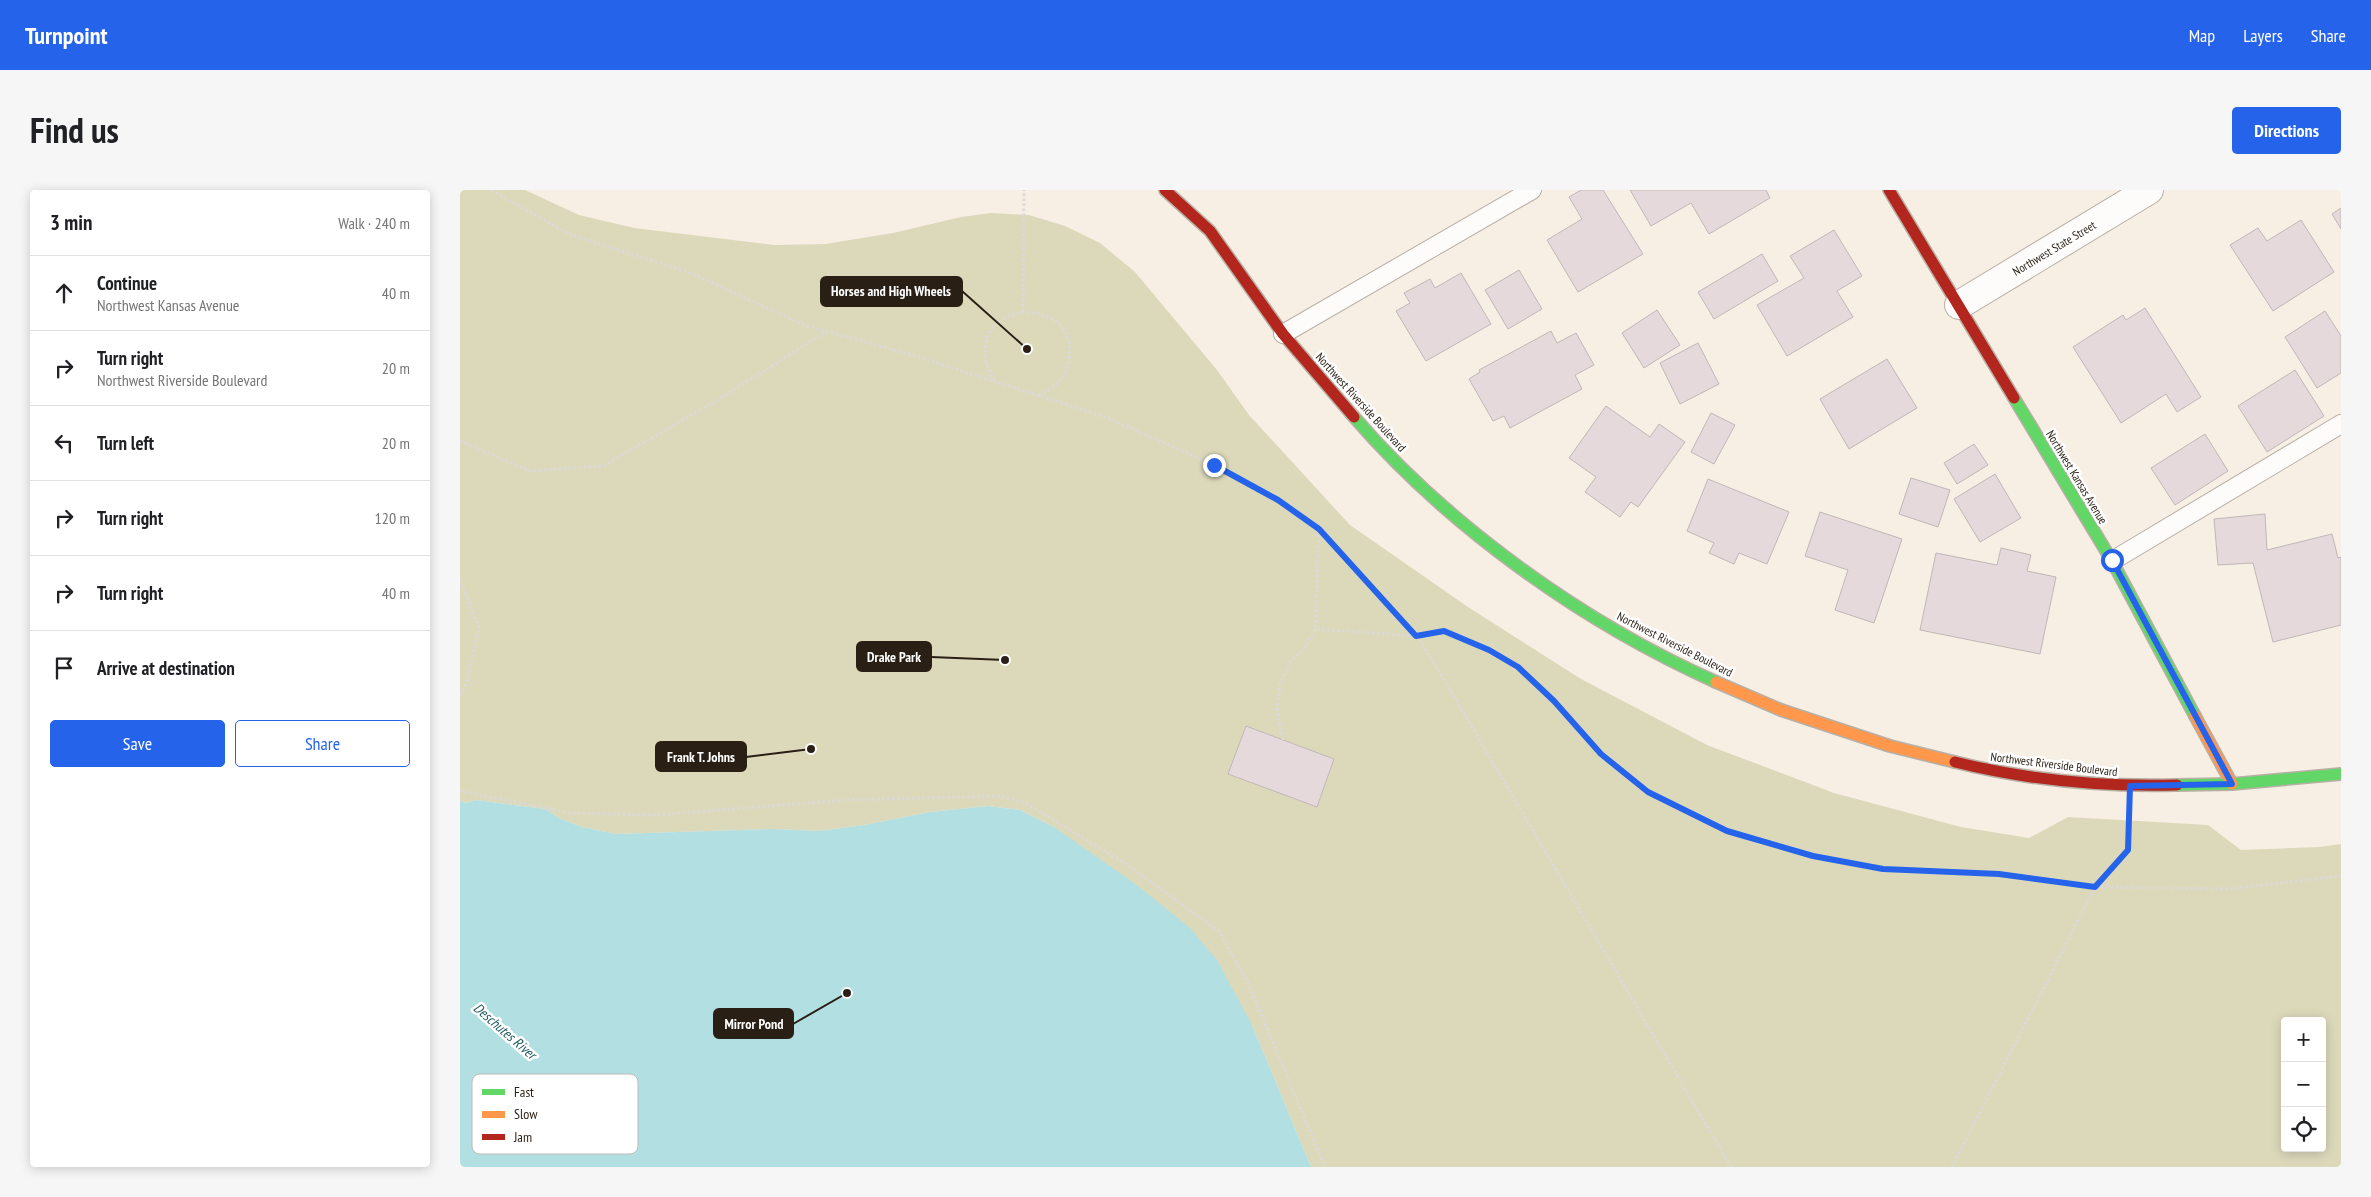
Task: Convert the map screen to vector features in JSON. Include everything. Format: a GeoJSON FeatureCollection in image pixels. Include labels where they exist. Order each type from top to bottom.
{"type":"FeatureCollection","features":[{"type":"Feature","properties":{"kind":"street","name":"Northwest Riverside Boulevard"},"geometry":{"type":"LineString","coordinates":[[1165,190],[1210,231],[1283,334],[1381,448],[1480,538],[1586,614],[1683,667],[1781,710],[1890,746],[1997,773],[2130,786],[2232,784],[2341,774]]}},
{"type":"Feature","properties":{"kind":"street","name":"Northwest Kansas Avenue"},"geometry":{"type":"LineString","coordinates":[[1889,190],[2112,560],[2232,784]]}},
{"type":"Feature","properties":{"kind":"street","name":"Northwest State Street"},"geometry":{"type":"LineString","coordinates":[[1959,305],[2149,190]]}},
{"type":"Feature","properties":{"kind":"lane"},"geometry":{"type":"LineString","coordinates":[[1283,334],[1532,190]]}},
{"type":"Feature","properties":{"kind":"lane"},"geometry":{"type":"LineString","coordinates":[[2112,560],[2341,424]]}},
{"type":"Feature","properties":{"kind":"path"},"geometry":{"type":"LineString","coordinates":[[491,190],[569,234],[693,274],[804,325],[1108,418],[1214,465],[1278,500],[1319,529],[1416,636],[1444,679],[1731,1167]]}},
{"type":"Feature","properties":{"kind":"path"},"geometry":{"type":"LineString","coordinates":[[1023,311],[1024,190]]}},
{"type":"Feature","properties":{"kind":"path"},"geometry":{"type":"LineString","coordinates":[[994,382],[985,351],[989,337],[997,324],[1009,316],[1023,311],[1038,312],[1051,318],[1062,328],[1068,340],[1070,354],[1068,368],[1061,380],[1050,390],[1037,395]]}},
{"type":"Feature","properties":{"kind":"path"},"geometry":{"type":"LineString","coordinates":[[460,441],[529,471],[603,466],[719,399],[827,331]]}},
{"type":"Feature","properties":{"kind":"path"},"geometry":{"type":"LineString","coordinates":[[1283,740],[1277,712],[1280,685],[1290,662],[1304,649],[1315,629],[1319,529]]}},
{"type":"Feature","properties":{"kind":"path"},"geometry":{"type":"LineString","coordinates":[[460,579],[479,628],[468,679],[460,696]]}},
{"type":"Feature","properties":{"kind":"path"},"geometry":{"type":"LineString","coordinates":[[1315,629],[1416,636],[1444,631],[1489,650],[1518,667],[1554,701],[1601,754],[1648,792],[1727,831],[1813,856],[1883,869],[1999,874],[2095,887],[2228,889],[2341,876]]}},
{"type":"Feature","properties":{"kind":"path"},"geometry":{"type":"LineString","coordinates":[[1952,1167],[2095,887],[2128,850],[2130,786]]}},
{"type":"Feature","properties":{"kind":"path"},"geometry":{"type":"LineString","coordinates":[[460,791],[570,813],[656,815],[847,800],[1000,796],[1026,803],[1126,864],[1220,932],[1248,982],[1325,1167]]}},
{"type":"Feature","properties":{"kind":"shaded area"},"geometry":{"type":"Polygon","coordinates":[[[460,190],[525,190],[579,215],[634,228],[774,245],[825,244],[893,233],[961,217],[991,213],[1029,215],[1065,226],[1100,243],[1135,272],[1217,370],[1249,415],[1350,525],[1468,607],[1581,679],[1707,745],[1834,793],[1961,827],[2029,838],[2068,817],[2208,825],[2241,850],[2319,847],[2341,844],[2341,1167],[1311,1167],[1252,1025],[1054,827],[1020,810],[988,806],[930,812],[864,825],[819,831],[773,829],[616,834],[582,827],[561,819],[545,809],[476,800],[466,803],[460,801],[460,190]]]}},
{"type":"Feature","properties":{"kind":"water","name":"Deschutes River"},"geometry":{"type":"Polygon","coordinates":[[[476,800],[545,809],[561,819],[582,827],[616,834],[773,829],[819,831],[864,825],[930,812],[988,806],[1020,810],[1054,827],[1134,883],[1189,927],[1217,960],[1252,1025],[1311,1167],[460,1167],[460,801],[466,803],[476,800]]]}},
{"type":"Feature","properties":{"kind":"building"},"geometry":{"type":"Polygon","coordinates":[[[1581,190],[1603,190],[1643,254],[1578,292],[1547,240],[1582,219],[1569,197],[1581,190]]]}},
{"type":"Feature","properties":{"kind":"building"},"geometry":{"type":"Polygon","coordinates":[[[1630,190],[1766,190],[1770,198],[1709,234],[1691,203],[1651,226],[1630,190]]]}},
{"type":"Feature","properties":{"kind":"building"},"geometry":{"type":"Polygon","coordinates":[[[2341,208],[2341,229],[2332,214],[2341,208]]]}},
{"type":"Feature","properties":{"kind":"building"},"geometry":{"type":"Polygon","coordinates":[[[2301,220],[2334,272],[2273,311],[2230,245],[2258,228],[2267,241],[2301,220]]]}},
{"type":"Feature","properties":{"kind":"building"},"geometry":{"type":"Polygon","coordinates":[[[1834,230],[1862,276],[1837,291],[1853,317],[1787,356],[1757,305],[1804,278],[1790,256],[1834,230]]]}},
{"type":"Feature","properties":{"kind":"building"},"geometry":{"type":"Polygon","coordinates":[[[1762,254],[1778,281],[1714,319],[1698,292],[1762,254]]]}},
{"type":"Feature","properties":{"kind":"building"},"geometry":{"type":"Polygon","coordinates":[[[1519,270],[1542,309],[1508,329],[1485,290],[1519,270]]]}},
{"type":"Feature","properties":{"kind":"building"},"geometry":{"type":"Polygon","coordinates":[[[1461,273],[1491,324],[1426,361],[1396,311],[1410,303],[1404,293],[1430,279],[1435,288],[1461,273]]]}},
{"type":"Feature","properties":{"kind":"building"},"geometry":{"type":"Polygon","coordinates":[[[2145,308],[2201,397],[2177,412],[2166,394],[2121,423],[2073,347],[2123,315],[2126,320],[2145,308]]]}},
{"type":"Feature","properties":{"kind":"building"},"geometry":{"type":"Polygon","coordinates":[[[1657,310],[1680,345],[1644,368],[1622,333],[1657,310]]]}},
{"type":"Feature","properties":{"kind":"building"},"geometry":{"type":"Polygon","coordinates":[[[2325,311],[2341,336],[2341,373],[2317,388],[2285,337],[2325,311]]]}},
{"type":"Feature","properties":{"kind":"building"},"geometry":{"type":"Polygon","coordinates":[[[1551,331],[1557,343],[1576,333],[1594,365],[1575,375],[1582,389],[1510,428],[1504,416],[1493,421],[1469,379],[1480,372],[1479,370],[1551,331]]]}},
{"type":"Feature","properties":{"kind":"building"},"geometry":{"type":"Polygon","coordinates":[[[1698,343],[1719,384],[1680,404],[1660,363],[1698,343]]]}},
{"type":"Feature","properties":{"kind":"building"},"geometry":{"type":"Polygon","coordinates":[[[1887,359],[1917,408],[1849,449],[1820,399],[1887,359]]]}},
{"type":"Feature","properties":{"kind":"building"},"geometry":{"type":"Polygon","coordinates":[[[2295,370],[2324,416],[2267,452],[2238,406],[2295,370]]]}},
{"type":"Feature","properties":{"kind":"building"},"geometry":{"type":"Polygon","coordinates":[[[1606,406],[1650,437],[1659,424],[1685,442],[1638,507],[1631,502],[1620,517],[1585,492],[1596,477],[1569,458],[1606,406]]]}},
{"type":"Feature","properties":{"kind":"building"},"geometry":{"type":"Polygon","coordinates":[[[1711,413],[1735,425],[1714,464],[1691,452],[1711,413]]]}},
{"type":"Feature","properties":{"kind":"building"},"geometry":{"type":"Polygon","coordinates":[[[2205,434],[2228,471],[2175,505],[2151,468],[2205,434]]]}},
{"type":"Feature","properties":{"kind":"building"},"geometry":{"type":"Polygon","coordinates":[[[1974,444],[1988,465],[1957,484],[1944,463],[1974,444]]]}},
{"type":"Feature","properties":{"kind":"building"},"geometry":{"type":"Polygon","coordinates":[[[1995,474],[2021,518],[1980,542],[1954,499],[1995,474]]]}},
{"type":"Feature","properties":{"kind":"building"},"geometry":{"type":"Polygon","coordinates":[[[1911,478],[1950,490],[1938,527],[1899,514],[1911,478]]]}},
{"type":"Feature","properties":{"kind":"building"},"geometry":{"type":"Polygon","coordinates":[[[1708,479],[1789,512],[1767,564],[1739,553],[1734,564],[1709,553],[1714,543],[1687,531],[1708,479]]]}},
{"type":"Feature","properties":{"kind":"building"},"geometry":{"type":"Polygon","coordinates":[[[1820,512],[1902,539],[1874,623],[1835,610],[1848,570],[1805,556],[1820,512]]]}},
{"type":"Feature","properties":{"kind":"building"},"geometry":{"type":"Polygon","coordinates":[[[2265,514],[2267,550],[2332,534],[2338,558],[2341,557],[2341,625],[2273,642],[2253,563],[2218,565],[2214,519],[2265,514]]]}},
{"type":"Feature","properties":{"kind":"building"},"geometry":{"type":"Polygon","coordinates":[[[2001,548],[2031,555],[2027,571],[2056,577],[2040,654],[1920,630],[1936,553],[1997,565],[2001,548]]]}},
{"type":"Feature","properties":{"kind":"building"},"geometry":{"type":"Polygon","coordinates":[[[1246,726],[1334,759],[1317,807],[1228,774],[1246,726]]]}},
{"type":"Feature","properties":{"kind":"traffic: fast"},"geometry":{"type":"LineString","coordinates":[[2014,398],[2112,561],[2195,716]]}},
{"type":"Feature","properties":{"kind":"traffic: fast"},"geometry":{"type":"LineString","coordinates":[[1354,417],[1391,458],[1432,497],[1475,534],[1521,569],[1617,631],[1666,658],[1716,682]]}},
{"type":"Feature","properties":{"kind":"traffic: fast"},"geometry":{"type":"LineString","coordinates":[[2177,785],[2232,784],[2341,774]]}},
{"type":"Feature","properties":{"kind":"traffic: slow"},"geometry":{"type":"LineString","coordinates":[[1716,682],[1781,710],[1890,746],[1955,762]]}},
{"type":"Feature","properties":{"kind":"traffic: slow"},"geometry":{"type":"LineString","coordinates":[[2195,716],[2232,784]]}},
{"type":"Feature","properties":{"kind":"traffic: jam"},"geometry":{"type":"LineString","coordinates":[[1165,190],[1210,231],[1283,334],[1354,417]]}},
{"type":"Feature","properties":{"kind":"traffic: jam"},"geometry":{"type":"LineString","coordinates":[[1889,190],[2014,398]]}},
{"type":"Feature","properties":{"kind":"traffic: jam"},"geometry":{"type":"LineString","coordinates":[[1955,762],[2037,778],[2065,781],[2121,785],[2177,785]]}},
{"type":"Feature","properties":{"kind":"place","name":"Horses and High Wheels"},"geometry":{"type":"Point","coordinates":[1027,349]}},
{"type":"Feature","properties":{"kind":"place","name":"Drake Park"},"geometry":{"type":"Point","coordinates":[1005,660]}},
{"type":"Feature","properties":{"kind":"place","name":"Frank T. Johns"},"geometry":{"type":"Point","coordinates":[811,749]}},
{"type":"Feature","properties":{"kind":"place","name":"Mirror Pond"},"geometry":{"type":"Point","coordinates":[847,993]}},
{"type":"Feature","properties":{"kind":"route"},"geometry":{"type":"LineString","coordinates":[[1214,465],[1278,500],[1319,529],[1416,636],[1444,631],[1489,650],[1518,667],[1554,701],[1601,754],[1648,792],[1727,831],[1813,856],[1883,869],[1999,874],[2095,887],[2128,850],[2130,786],[2232,784],[2112,560]]}}]}
